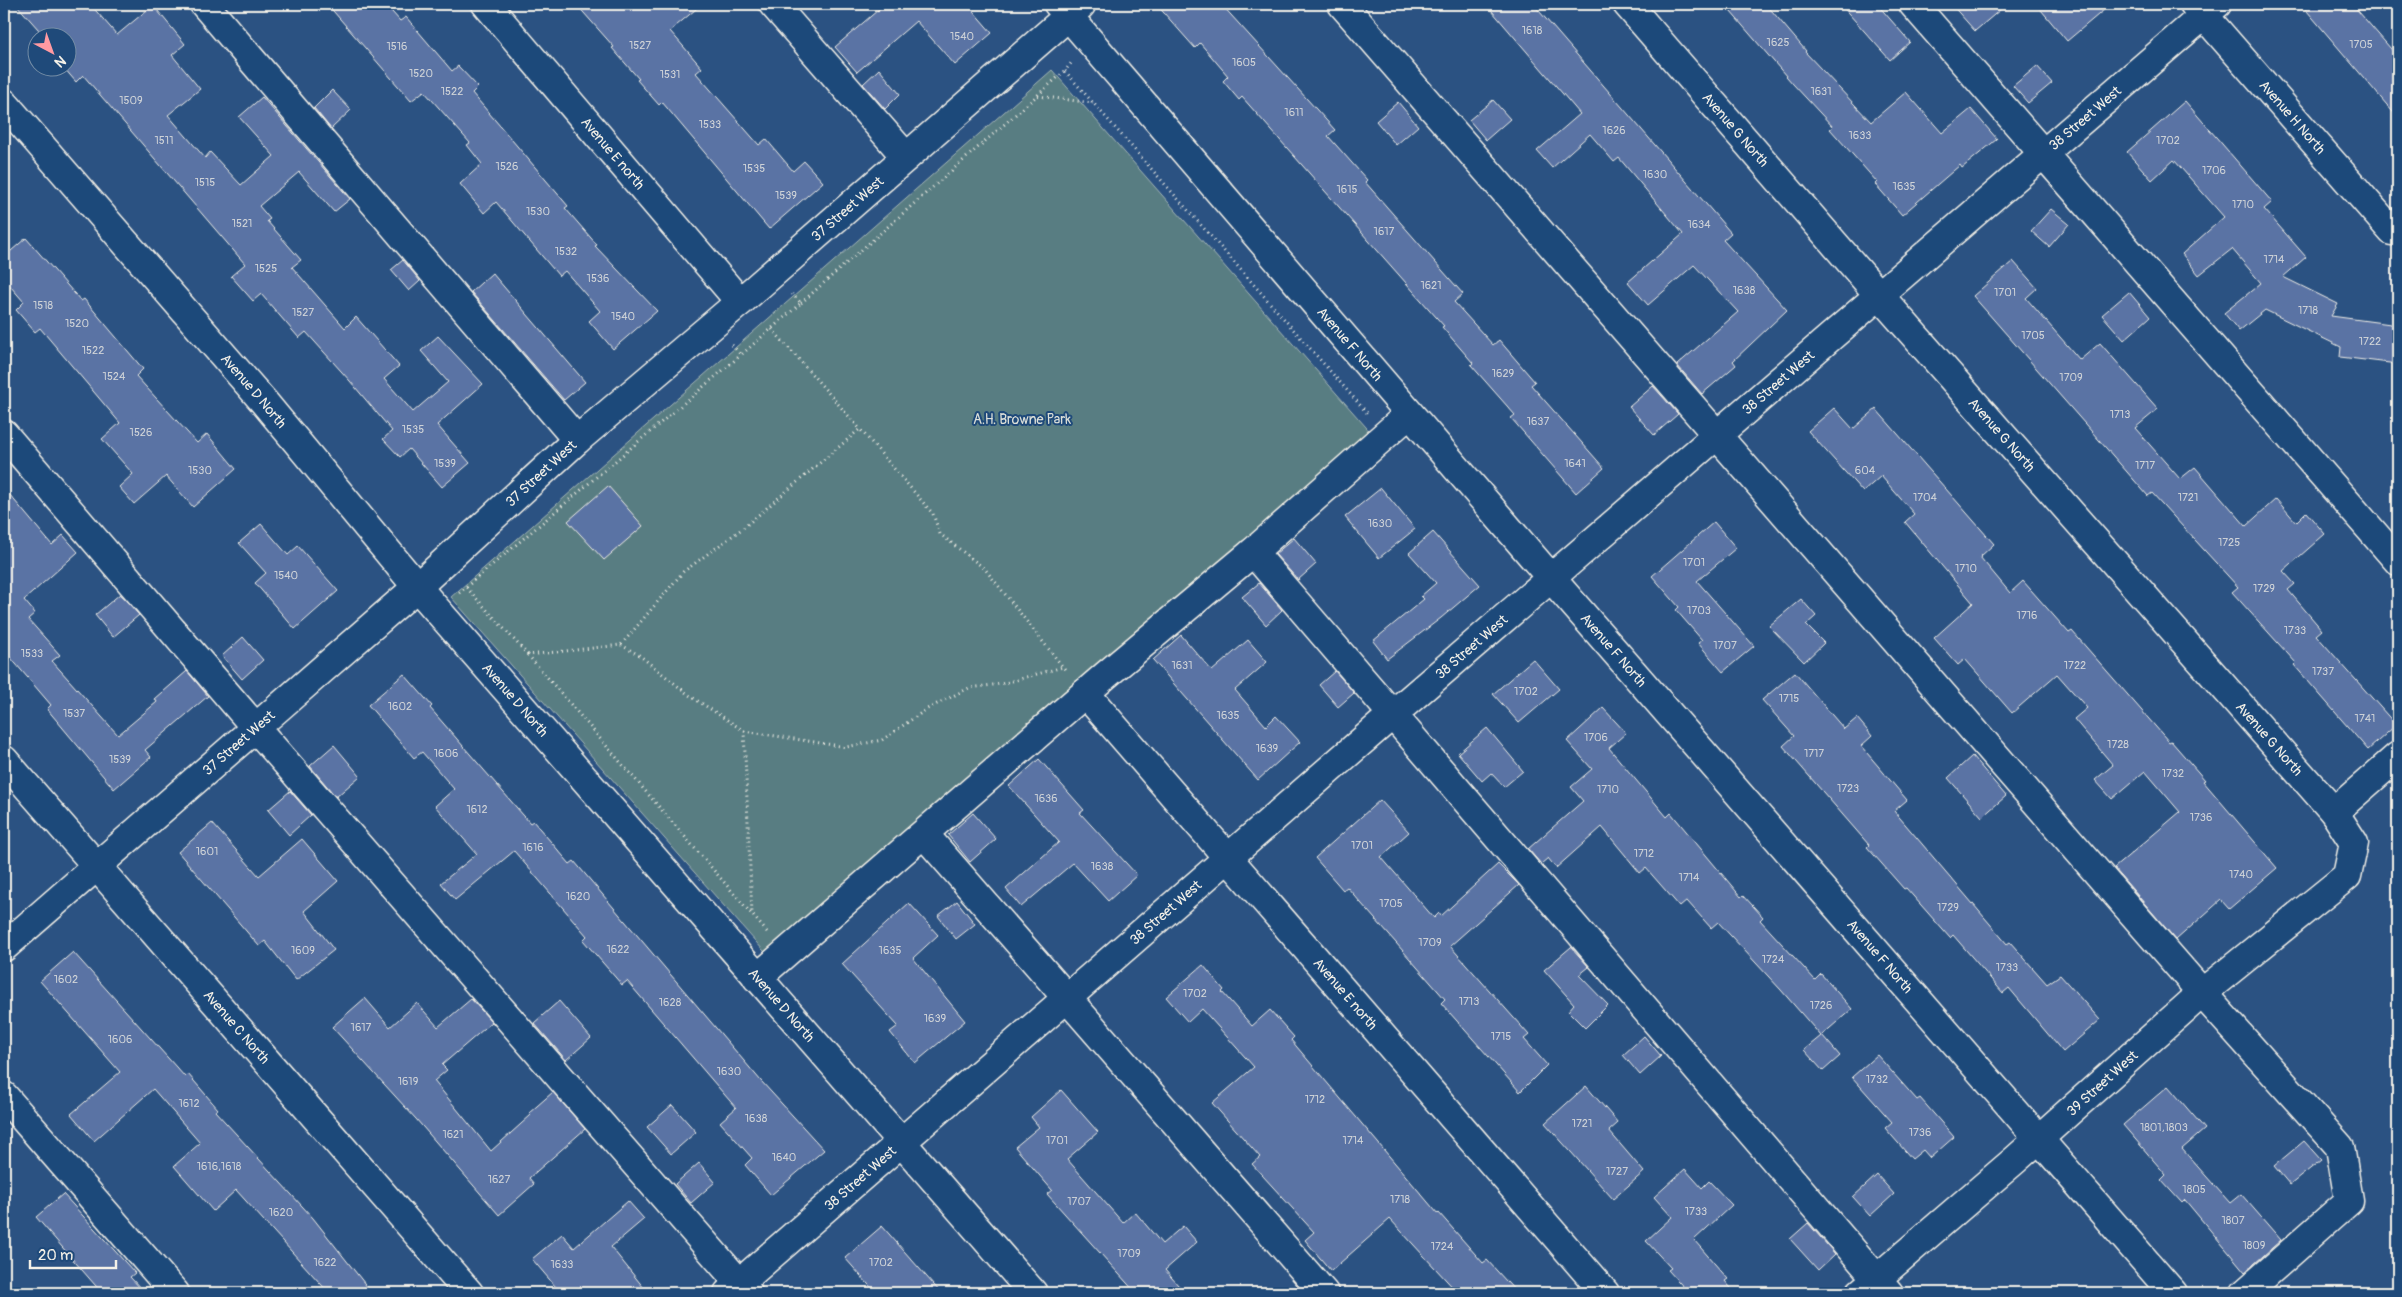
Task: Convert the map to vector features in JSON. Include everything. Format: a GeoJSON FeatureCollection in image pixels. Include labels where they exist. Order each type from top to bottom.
{"type":"FeatureCollection","features":[{"type":"Feature","properties":{"kind":"street"},"geometry":{"type":"LineString","coordinates":[[204,4],[577,440]]}},
{"type":"Feature","properties":{"kind":"street","name":"Avenue E north"},"geometry":{"type":"LineString","coordinates":[[486,4],[740,302]]}},
{"type":"Feature","properties":{"kind":"street"},"geometry":{"type":"LineString","coordinates":[[773,4],[906,157]]}},
{"type":"Feature","properties":{"kind":"street"},"geometry":{"type":"LineString","coordinates":[[1342,4],[1718,434],[2202,993],[2340,1147],[2349,1201],[2245,1293]]}},
{"type":"Feature","properties":{"kind":"street","name":"Avenue G North"},"geometry":{"type":"LineString","coordinates":[[1627,4],[1879,295],[2334,812],[2354,843],[2347,876]]}},
{"type":"Feature","properties":{"kind":"street"},"geometry":{"type":"LineString","coordinates":[[1914,4],[2043,154],[2395,551]]}},
{"type":"Feature","properties":{"kind":"street","name":"37 Street West"},"geometry":{"type":"LineString","coordinates":[[4,947],[97,868],[255,727],[417,587],[577,440],[740,302],[906,157],[1069,8]]}},
{"type":"Feature","properties":{"kind":"street","name":"Avenue F North"},"geometry":{"type":"LineString","coordinates":[[1069,8],[1087,38],[1409,414],[2174,1293]]}},
{"type":"Feature","properties":{"kind":"street","name":"38 Street West"},"geometry":{"type":"LineString","coordinates":[[739,1290],[902,1143],[1392,714],[2043,154],[2205,8]]}},
{"type":"Feature","properties":{"kind":"street","name":"Avenue H North"},"geometry":{"type":"LineString","coordinates":[[2205,8],[2392,231]]}},
{"type":"Feature","properties":{"kind":"street","name":"Avenue D North"},"geometry":{"type":"LineString","coordinates":[[4,103],[264,402],[436,609],[1033,1293]]}},
{"type":"Feature","properties":{"kind":"street"},"geometry":{"type":"LineString","coordinates":[[757,978],[1085,693],[1253,552],[1409,414]]}},
{"type":"Feature","properties":{"kind":"street"},"geometry":{"type":"LineString","coordinates":[[4,434],[739,1290]]}},
{"type":"Feature","properties":{"kind":"street"},"geometry":{"type":"LineString","coordinates":[[1253,552],[1392,714],[1875,1288]]}},
{"type":"Feature","properties":{"kind":"street","name":"Avenue E north"},"geometry":{"type":"LineString","coordinates":[[1085,693],[1605,1293]]}},
{"type":"Feature","properties":{"kind":"street"},"geometry":{"type":"LineString","coordinates":[[2334,812],[2398,756]]}},
{"type":"Feature","properties":{"kind":"street","name":"Avenue C North"},"geometry":{"type":"LineString","coordinates":[[4,760],[469,1293]]}},
{"type":"Feature","properties":{"kind":"street"},"geometry":{"type":"LineString","coordinates":[[924,834],[1324,1293]]}},
{"type":"Feature","properties":{"kind":"street","name":"39 Street West"},"geometry":{"type":"LineString","coordinates":[[1875,1288],[2202,993],[2347,876]]}},
{"type":"Feature","properties":{"kind":"street"},"geometry":{"type":"LineString","coordinates":[[4,1096],[175,1293]]}},
{"type":"Feature","properties":{"kind":"path"},"geometry":{"type":"LineString","coordinates":[[801,303],[1066,72],[1087,38]]}},
{"type":"Feature","properties":{"kind":"path"},"geometry":{"type":"LineString","coordinates":[[1066,72],[1387,435]]}},
{"type":"Feature","properties":{"kind":"path"},"geometry":{"type":"LineString","coordinates":[[1037,96],[1094,103]]}},
{"type":"Feature","properties":{"kind":"path"},"geometry":{"type":"LineString","coordinates":[[772,329],[933,514],[940,534],[986,569],[1063,668],[1085,693]]}},
{"type":"Feature","properties":{"kind":"path"},"geometry":{"type":"LineString","coordinates":[[436,609],[466,587],[741,355]]}},
{"type":"Feature","properties":{"kind":"path"},"geometry":{"type":"LineString","coordinates":[[621,646],[684,572],[743,528],[860,429]]}},
{"type":"Feature","properties":{"kind":"path"},"geometry":{"type":"LineString","coordinates":[[466,587],[528,655],[785,953]]}},
{"type":"Feature","properties":{"kind":"path"},"geometry":{"type":"LineString","coordinates":[[528,655],[621,646],[639,655],[689,695],[744,731],[846,748],[882,740],[927,709],[969,688],[1001,684],[1063,668]]}},
{"type":"Feature","properties":{"kind":"path"},"geometry":{"type":"LineString","coordinates":[[744,731],[752,915]]}},
{"type":"Feature","properties":{"kind":"green space","name":"A.H. Browne Park"},"geometry":{"type":"Polygon","coordinates":[[[1052,70],[1373,435],[771,959],[451,597],[1052,70]]]}},
{"type":"Feature","properties":{"kind":"building"},"geometry":{"type":"Polygon","coordinates":[[[16,4],[90,4],[117,35],[153,5],[185,44],[172,55],[200,89],[168,115],[205,158],[210,152],[241,185],[274,156],[239,117],[262,97],[350,199],[334,212],[299,172],[259,206],[270,219],[267,221],[301,260],[292,267],[345,328],[356,317],[399,366],[384,379],[413,412],[448,382],[421,351],[438,336],[483,384],[437,425],[470,463],[442,487],[409,449],[400,457],[383,439],[392,431],[350,381],[306,332],[299,338],[261,294],[253,301],[231,276],[245,264],[83,75],[76,82],[73,78],[78,78],[78,28],[37,28],[16,4]]]}},
{"type":"Feature","properties":{"kind":"building"},"geometry":{"type":"Polygon","coordinates":[[[327,4],[385,4],[400,21],[406,17],[452,71],[458,66],[478,87],[472,93],[568,206],[565,208],[597,245],[595,246],[657,311],[613,349],[589,321],[600,311],[565,271],[559,276],[496,202],[484,213],[460,184],[482,164],[467,145],[470,143],[424,91],[411,101],[327,4]]]}},
{"type":"Feature","properties":{"kind":"building"},"geometry":{"type":"Polygon","coordinates":[[[576,4],[702,4],[670,31],[702,68],[696,73],[759,145],[766,139],[793,171],[804,161],[823,182],[769,229],[662,102],[659,105],[637,80],[639,79],[612,48],[614,47],[576,4]]]}},
{"type":"Feature","properties":{"kind":"building"},"geometry":{"type":"Polygon","coordinates":[[[885,4],[967,4],[992,33],[955,65],[916,21],[857,72],[835,47],[885,4]]]}},
{"type":"Feature","properties":{"kind":"building"},"geometry":{"type":"Polygon","coordinates":[[[1156,4],[1221,4],[1335,130],[1328,136],[1367,180],[1365,182],[1463,294],[1454,302],[1493,345],[1499,340],[1535,382],[1531,385],[1604,468],[1576,493],[1511,418],[1515,415],[1471,365],[1473,363],[1442,327],[1444,326],[1242,97],[1239,100],[1223,81],[1228,76],[1200,43],[1195,48],[1156,4]]]}},
{"type":"Feature","properties":{"kind":"building"},"geometry":{"type":"Polygon","coordinates":[[[1486,4],[1533,4],[1731,233],[1723,240],[1787,310],[1733,361],[1736,365],[1702,394],[1677,365],[1738,312],[1694,265],[1648,305],[1628,282],[1683,234],[1619,158],[1614,162],[1590,134],[1552,168],[1537,151],[1580,114],[1486,4]]]}},
{"type":"Feature","properties":{"kind":"building"},"geometry":{"type":"Polygon","coordinates":[[[1724,4],[1766,4],[1805,52],[1871,122],[1906,92],[1942,133],[1971,109],[1997,139],[1962,168],[1960,165],[1902,215],[1875,184],[1877,182],[1830,129],[1833,127],[1724,4]]]}},
{"type":"Feature","properties":{"kind":"building"},"geometry":{"type":"Polygon","coordinates":[[[1840,4],[1877,4],[1910,42],[1890,60],[1840,4]]]}},
{"type":"Feature","properties":{"kind":"building"},"geometry":{"type":"Polygon","coordinates":[[[1951,4],[2007,4],[1975,31],[1951,4]]]}},
{"type":"Feature","properties":{"kind":"building"},"geometry":{"type":"Polygon","coordinates":[[[2036,4],[2111,4],[2067,41],[2036,4]]]}},
{"type":"Feature","properties":{"kind":"building"},"geometry":{"type":"Polygon","coordinates":[[[2301,4],[2352,4],[2398,57],[2398,118],[2301,4]]]}},
{"type":"Feature","properties":{"kind":"building"},"geometry":{"type":"Polygon","coordinates":[[[2037,66],[2052,83],[2028,103],[2013,86],[2037,66]]]}},
{"type":"Feature","properties":{"kind":"building"},"geometry":{"type":"Polygon","coordinates":[[[879,69],[900,94],[885,109],[863,84],[879,69]]]}},
{"type":"Feature","properties":{"kind":"building"},"geometry":{"type":"Polygon","coordinates":[[[332,90],[351,110],[331,129],[314,108],[332,90]]]}},
{"type":"Feature","properties":{"kind":"building"},"geometry":{"type":"Polygon","coordinates":[[[1493,100],[1510,119],[1486,140],[1469,120],[1493,100]]]}},
{"type":"Feature","properties":{"kind":"building"},"geometry":{"type":"Polygon","coordinates":[[[2185,101],[2272,202],[2264,209],[2306,257],[2283,277],[2338,304],[2331,316],[2398,325],[2398,364],[2340,357],[2341,347],[2265,310],[2239,331],[2224,313],[2261,283],[2232,249],[2199,275],[2182,254],[2224,217],[2174,160],[2152,180],[2127,152],[2185,101]]]}},
{"type":"Feature","properties":{"kind":"building"},"geometry":{"type":"Polygon","coordinates":[[[1398,102],[1418,126],[1396,145],[1376,121],[1398,102]]]}},
{"type":"Feature","properties":{"kind":"building"},"geometry":{"type":"Polygon","coordinates":[[[2051,209],[2069,224],[2049,247],[2031,231],[2051,209]]]}},
{"type":"Feature","properties":{"kind":"building"},"geometry":{"type":"Polygon","coordinates":[[[26,238],[81,301],[84,299],[143,369],[136,376],[197,443],[207,434],[236,469],[193,507],[166,476],[134,504],[119,487],[133,474],[102,439],[120,423],[40,328],[35,332],[16,310],[24,302],[4,279],[4,257],[26,238]]]}},
{"type":"Feature","properties":{"kind":"building"},"geometry":{"type":"Polygon","coordinates":[[[403,260],[420,281],[409,291],[391,270],[403,260]]]}},
{"type":"Feature","properties":{"kind":"building"},"geometry":{"type":"Polygon","coordinates":[[[2013,261],[2037,288],[2026,298],[2080,360],[2100,343],[2158,409],[2135,428],[2180,479],[2195,467],[2246,526],[2276,499],[2296,522],[2306,512],[2325,534],[2283,571],[2295,584],[2288,590],[2322,630],[2316,635],[2396,725],[2368,750],[2294,665],[2296,663],[2232,592],[2238,587],[2152,493],[2148,496],[1973,296],[2013,261]]]}},
{"type":"Feature","properties":{"kind":"building"},"geometry":{"type":"Polygon","coordinates":[[[492,273],[585,382],[564,400],[471,292],[492,273]]]}},
{"type":"Feature","properties":{"kind":"building"},"geometry":{"type":"Polygon","coordinates":[[[2129,292],[2150,317],[2124,340],[2102,315],[2129,292]]]}},
{"type":"Feature","properties":{"kind":"building"},"geometry":{"type":"Polygon","coordinates":[[[1653,386],[1678,414],[1654,435],[1629,407],[1653,386]]]}},
{"type":"Feature","properties":{"kind":"building"},"geometry":{"type":"Polygon","coordinates":[[[1834,408],[1853,429],[1876,409],[1994,544],[1980,557],[2010,593],[2023,581],[2069,633],[2072,631],[2169,742],[2171,741],[2205,780],[2203,781],[2277,868],[2229,909],[2221,900],[2176,940],[2114,868],[2180,812],[2145,771],[2112,799],[2095,780],[2113,765],[2074,719],[2087,708],[2057,674],[2012,713],[1965,659],[1958,665],[1934,638],[1973,603],[1905,522],[1914,514],[1881,476],[1863,492],[1808,431],[1834,408]]]}},
{"type":"Feature","properties":{"kind":"building"},"geometry":{"type":"Polygon","coordinates":[[[608,486],[643,526],[604,560],[568,521],[608,486]]]}},
{"type":"Feature","properties":{"kind":"building"},"geometry":{"type":"Polygon","coordinates":[[[4,488],[52,545],[63,535],[78,552],[24,600],[35,613],[28,619],[60,655],[52,661],[118,735],[157,702],[155,699],[187,671],[208,696],[145,750],[151,757],[114,789],[47,709],[51,705],[4,650],[4,488]]]}},
{"type":"Feature","properties":{"kind":"building"},"geometry":{"type":"Polygon","coordinates":[[[1381,488],[1415,529],[1379,558],[1345,517],[1381,488]]]}},
{"type":"Feature","properties":{"kind":"building"},"geometry":{"type":"Polygon","coordinates":[[[1714,522],[1736,548],[1697,581],[1754,646],[1723,672],[1698,643],[1702,640],[1676,610],[1679,607],[1652,576],[1714,522]]]}},
{"type":"Feature","properties":{"kind":"building"},"geometry":{"type":"Polygon","coordinates":[[[261,524],[288,555],[298,546],[338,591],[295,629],[255,583],[266,573],[239,543],[261,524]]]}},
{"type":"Feature","properties":{"kind":"building"},"geometry":{"type":"Polygon","coordinates":[[[1433,532],[1480,585],[1441,618],[1387,659],[1373,641],[1424,599],[1421,596],[1436,583],[1409,553],[1433,532]]]}},
{"type":"Feature","properties":{"kind":"building"},"geometry":{"type":"Polygon","coordinates":[[[1294,538],[1316,564],[1298,580],[1275,554],[1294,538]]]}},
{"type":"Feature","properties":{"kind":"building"},"geometry":{"type":"Polygon","coordinates":[[[1259,583],[1282,610],[1266,625],[1242,597],[1259,583]]]}},
{"type":"Feature","properties":{"kind":"building"},"geometry":{"type":"Polygon","coordinates":[[[120,594],[139,615],[113,637],[95,615],[120,594]]]}},
{"type":"Feature","properties":{"kind":"building"},"geometry":{"type":"Polygon","coordinates":[[[1801,599],[1816,616],[1806,625],[1824,643],[1804,662],[1769,626],[1801,599]]]}},
{"type":"Feature","properties":{"kind":"building"},"geometry":{"type":"Polygon","coordinates":[[[1181,635],[1212,671],[1248,640],[1267,662],[1235,690],[1266,726],[1276,716],[1300,742],[1258,780],[1153,660],[1181,635]]]}},
{"type":"Feature","properties":{"kind":"building"},"geometry":{"type":"Polygon","coordinates":[[[243,637],[263,660],[242,679],[222,656],[243,637]]]}},
{"type":"Feature","properties":{"kind":"building"},"geometry":{"type":"Polygon","coordinates":[[[1533,659],[1559,689],[1519,723],[1493,694],[1533,659]]]}},
{"type":"Feature","properties":{"kind":"building"},"geometry":{"type":"Polygon","coordinates":[[[1335,671],[1354,693],[1338,707],[1319,685],[1335,671]]]}},
{"type":"Feature","properties":{"kind":"building"},"geometry":{"type":"Polygon","coordinates":[[[1795,672],[1844,729],[1857,718],[1872,736],[1861,746],[1907,800],[1894,811],[2007,944],[2010,942],[2047,984],[2060,975],[2100,1020],[2063,1052],[2009,988],[2003,993],[1953,935],[1950,938],[1906,888],[1904,889],[1867,847],[1869,845],[1783,746],[1794,736],[1762,700],[1795,672]]]}},
{"type":"Feature","properties":{"kind":"building"},"geometry":{"type":"Polygon","coordinates":[[[404,674],[432,706],[430,708],[530,823],[533,821],[570,864],[574,861],[761,1081],[824,1150],[771,1195],[745,1165],[752,1158],[720,1122],[736,1108],[627,981],[622,985],[583,940],[587,936],[514,851],[455,900],[441,883],[477,854],[435,806],[454,789],[422,752],[414,758],[368,705],[404,674]]]}},
{"type":"Feature","properties":{"kind":"building"},"geometry":{"type":"Polygon","coordinates":[[[1603,708],[1626,733],[1609,748],[1667,817],[1671,813],[1741,897],[1743,895],[1763,917],[1760,920],[1815,980],[1821,974],[1852,1009],[1822,1035],[1840,1056],[1823,1071],[1804,1050],[1821,1036],[1781,990],[1718,922],[1711,928],[1687,901],[1680,907],[1646,868],[1640,873],[1602,827],[1556,868],[1548,858],[1541,864],[1528,849],[1583,801],[1571,787],[1592,769],[1567,741],[1603,708]]]}},
{"type":"Feature","properties":{"kind":"building"},"geometry":{"type":"Polygon","coordinates":[[[1487,728],[1523,771],[1504,787],[1491,773],[1482,781],[1458,753],[1487,728]]]}},
{"type":"Feature","properties":{"kind":"building"},"geometry":{"type":"Polygon","coordinates":[[[334,745],[360,776],[336,797],[310,766],[334,745]]]}},
{"type":"Feature","properties":{"kind":"building"},"geometry":{"type":"Polygon","coordinates":[[[1972,756],[2006,796],[1982,817],[1948,778],[1972,756]]]}},
{"type":"Feature","properties":{"kind":"building"},"geometry":{"type":"Polygon","coordinates":[[[1039,759],[1084,810],[1080,813],[1137,875],[1108,901],[1073,863],[1021,907],[1006,889],[1059,842],[1009,786],[1039,759]]]}},
{"type":"Feature","properties":{"kind":"building"},"geometry":{"type":"Polygon","coordinates":[[[290,791],[311,815],[289,835],[268,810],[290,791]]]}},
{"type":"Feature","properties":{"kind":"building"},"geometry":{"type":"Polygon","coordinates":[[[1380,800],[1409,832],[1381,857],[1434,918],[1439,913],[1441,916],[1498,864],[1519,885],[1450,946],[1529,1035],[1524,1039],[1547,1065],[1520,1092],[1441,1003],[1445,999],[1347,887],[1343,890],[1315,858],[1380,800]]]}},
{"type":"Feature","properties":{"kind":"building"},"geometry":{"type":"Polygon","coordinates":[[[973,813],[996,839],[970,862],[948,835],[973,813]]]}},
{"type":"Feature","properties":{"kind":"building"},"geometry":{"type":"Polygon","coordinates":[[[212,823],[259,876],[302,839],[338,881],[304,911],[334,950],[296,980],[265,941],[259,946],[178,852],[212,823]]]}},
{"type":"Feature","properties":{"kind":"building"},"geometry":{"type":"Polygon","coordinates":[[[957,901],[975,924],[956,939],[938,916],[957,901]]]}},
{"type":"Feature","properties":{"kind":"building"},"geometry":{"type":"Polygon","coordinates":[[[909,903],[938,935],[913,958],[965,1021],[915,1063],[890,1032],[898,1026],[842,964],[909,903]]]}},
{"type":"Feature","properties":{"kind":"building"},"geometry":{"type":"Polygon","coordinates":[[[1571,947],[1589,967],[1579,975],[1608,1005],[1585,1028],[1568,1011],[1574,1004],[1544,970],[1571,947]]]}},
{"type":"Feature","properties":{"kind":"building"},"geometry":{"type":"Polygon","coordinates":[[[73,952],[185,1077],[188,1074],[218,1109],[215,1111],[313,1218],[372,1293],[329,1293],[236,1190],[213,1211],[174,1166],[200,1143],[153,1089],[94,1141],[71,1114],[120,1072],[40,981],[73,952]]]}},
{"type":"Feature","properties":{"kind":"building"},"geometry":{"type":"Polygon","coordinates":[[[1203,965],[1224,990],[1222,992],[1252,1026],[1270,1010],[1294,1037],[1291,1040],[1438,1214],[1483,1263],[1487,1260],[1517,1293],[1458,1293],[1390,1219],[1331,1271],[1305,1240],[1314,1232],[1252,1164],[1260,1157],[1212,1103],[1254,1067],[1202,1009],[1188,1022],[1166,997],[1203,965]]]}},
{"type":"Feature","properties":{"kind":"building"},"geometry":{"type":"Polygon","coordinates":[[[365,998],[390,1027],[417,1003],[438,1027],[471,999],[492,1022],[442,1065],[447,1070],[434,1081],[491,1151],[553,1092],[585,1129],[529,1178],[534,1184],[499,1215],[416,1119],[332,1027],[365,998]]]}},
{"type":"Feature","properties":{"kind":"building"},"geometry":{"type":"Polygon","coordinates":[[[559,1001],[591,1038],[566,1060],[534,1023],[559,1001]]]}},
{"type":"Feature","properties":{"kind":"building"},"geometry":{"type":"Polygon","coordinates":[[[1644,1036],[1661,1056],[1640,1075],[1623,1055],[1644,1036]]]}},
{"type":"Feature","properties":{"kind":"building"},"geometry":{"type":"Polygon","coordinates":[[[1877,1055],[1917,1100],[1920,1098],[1954,1137],[1930,1158],[1923,1150],[1912,1159],[1885,1128],[1892,1122],[1852,1077],[1877,1055]]]}},
{"type":"Feature","properties":{"kind":"building"},"geometry":{"type":"Polygon","coordinates":[[[1586,1086],[1618,1123],[1609,1131],[1644,1172],[1613,1199],[1545,1123],[1586,1086]]]}},
{"type":"Feature","properties":{"kind":"building"},"geometry":{"type":"Polygon","coordinates":[[[2168,1086],[2205,1129],[2182,1149],[2230,1203],[2241,1194],[2281,1240],[2245,1272],[2185,1200],[2182,1203],[2161,1180],[2166,1175],[2123,1125],[2168,1086]]]}},
{"type":"Feature","properties":{"kind":"building"},"geometry":{"type":"Polygon","coordinates":[[[1061,1090],[1098,1132],[1067,1159],[1123,1223],[1135,1212],[1162,1244],[1183,1226],[1197,1242],[1165,1270],[1185,1293],[1136,1293],[1047,1194],[1052,1190],[1015,1147],[1039,1127],[1031,1117],[1061,1090]]]}},
{"type":"Feature","properties":{"kind":"building"},"geometry":{"type":"Polygon","coordinates":[[[672,1105],[696,1132],[671,1154],[647,1127],[672,1105]]]}},
{"type":"Feature","properties":{"kind":"building"},"geometry":{"type":"Polygon","coordinates":[[[2304,1141],[2321,1160],[2290,1185],[2274,1166],[2304,1141]]]}},
{"type":"Feature","properties":{"kind":"building"},"geometry":{"type":"Polygon","coordinates":[[[699,1163],[715,1182],[691,1203],[675,1184],[699,1163]]]}},
{"type":"Feature","properties":{"kind":"building"},"geometry":{"type":"Polygon","coordinates":[[[1685,1169],[1702,1188],[1709,1181],[1732,1205],[1694,1240],[1728,1279],[1725,1281],[1735,1293],[1689,1293],[1668,1270],[1671,1268],[1646,1241],[1672,1217],[1654,1197],[1685,1169]]]}},
{"type":"Feature","properties":{"kind":"building"},"geometry":{"type":"Polygon","coordinates":[[[1877,1175],[1894,1194],[1870,1216],[1853,1197],[1877,1175]]]}},
{"type":"Feature","properties":{"kind":"building"},"geometry":{"type":"Polygon","coordinates":[[[63,1194],[135,1273],[130,1277],[145,1293],[102,1293],[36,1217],[63,1194]]]}},
{"type":"Feature","properties":{"kind":"building"},"geometry":{"type":"Polygon","coordinates":[[[628,1201],[644,1219],[611,1247],[648,1293],[561,1293],[532,1259],[562,1234],[574,1248],[628,1201]]]}},
{"type":"Feature","properties":{"kind":"building"},"geometry":{"type":"Polygon","coordinates":[[[1808,1223],[1835,1254],[1818,1270],[1790,1239],[1808,1223]]]}},
{"type":"Feature","properties":{"kind":"building"},"geometry":{"type":"Polygon","coordinates":[[[882,1226],[941,1293],[876,1293],[845,1258],[882,1226]]]}}]}
